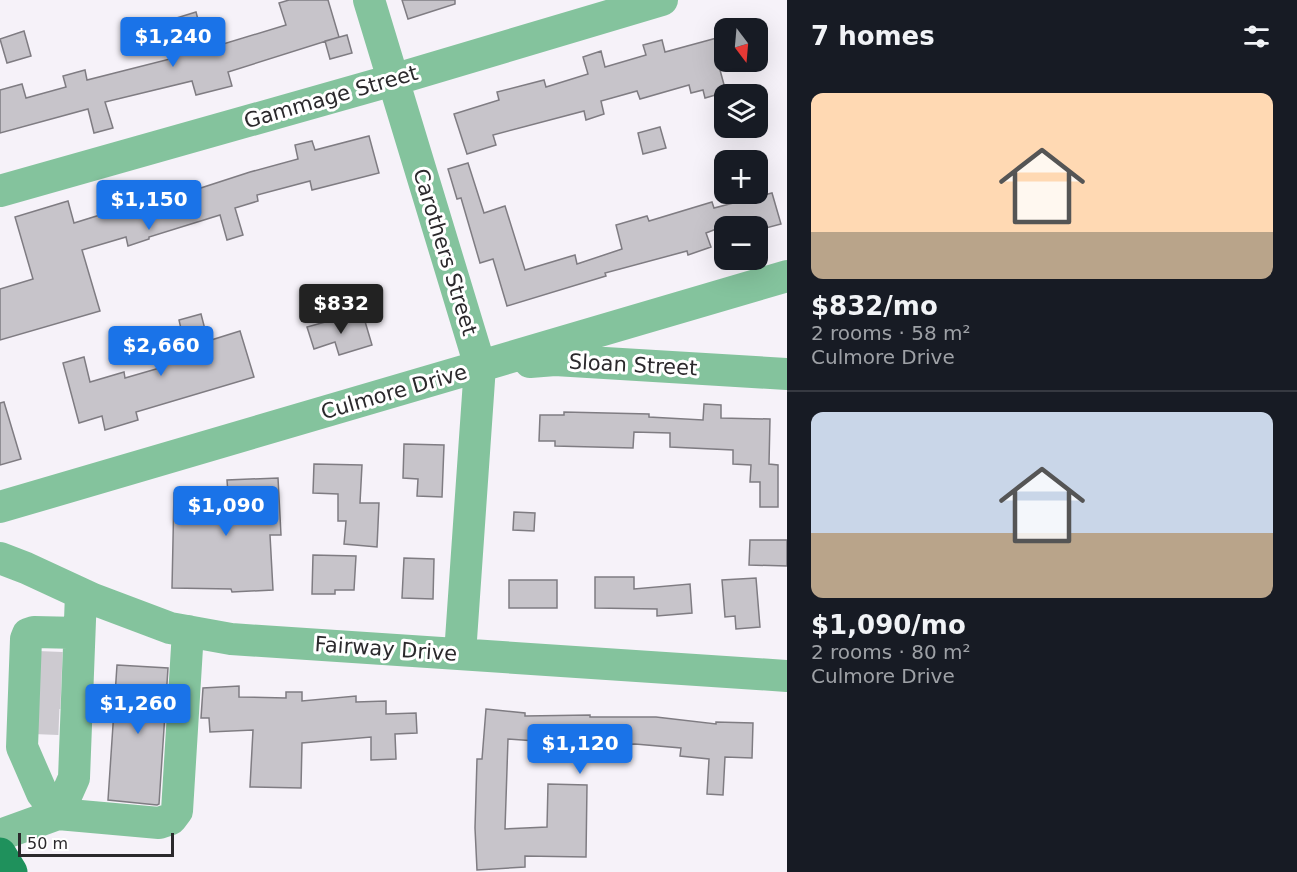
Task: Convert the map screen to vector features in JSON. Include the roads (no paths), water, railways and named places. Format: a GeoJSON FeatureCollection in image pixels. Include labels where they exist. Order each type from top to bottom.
{"type":"FeatureCollection","features":[{"type":"Feature","properties":{"kind":"main road"},"geometry":{"type":"LineString","coordinates":[[0,854],[11,872]]}},
{"type":"Feature","properties":{"kind":"street","name":"Carothers Street"},"geometry":{"type":"LineString","coordinates":[[369,0],[480,366],[460,654]]}},
{"type":"Feature","properties":{"kind":"street","name":"Gammage Street"},"geometry":{"type":"LineString","coordinates":[[0,191],[393,80],[662,0]]}},
{"type":"Feature","properties":{"kind":"street","name":"Culmore Drive"},"geometry":{"type":"LineString","coordinates":[[0,507],[787,276]]}},
{"type":"Feature","properties":{"kind":"street","name":"Sloan Street"},"geometry":{"type":"LineString","coordinates":[[480,366],[555,360],[787,374]]}},
{"type":"Feature","properties":{"kind":"street","name":"Fairway Drive"},"geometry":{"type":"LineString","coordinates":[[0,558],[81,594],[170,628],[231,639],[787,676]]}},
{"type":"Feature","properties":{"kind":"street"},"geometry":{"type":"LineString","coordinates":[[58,814],[42,793],[22,747],[44,694],[79,633],[81,594]]}},
{"type":"Feature","properties":{"kind":"street"},"geometry":{"type":"LineString","coordinates":[[0,835],[58,814],[159,823],[171,819],[177,811],[188,631]]}},
{"type":"Feature","properties":{"kind":"street"},"geometry":{"type":"LineString","coordinates":[[58,814],[74,777],[44,694],[28,634],[34,632],[79,633]]}},
{"type":"Feature","properties":{"kind":"tunnel"},"geometry":{"type":"LineString","coordinates":[[37,667],[62,668]]}},
{"type":"Feature","properties":{"kind":"tunnel"},"geometry":{"type":"LineString","coordinates":[[36,692],[61,693]]}},
{"type":"Feature","properties":{"kind":"tunnel"},"geometry":{"type":"LineString","coordinates":[[34,718],[59,719]]}}]}
